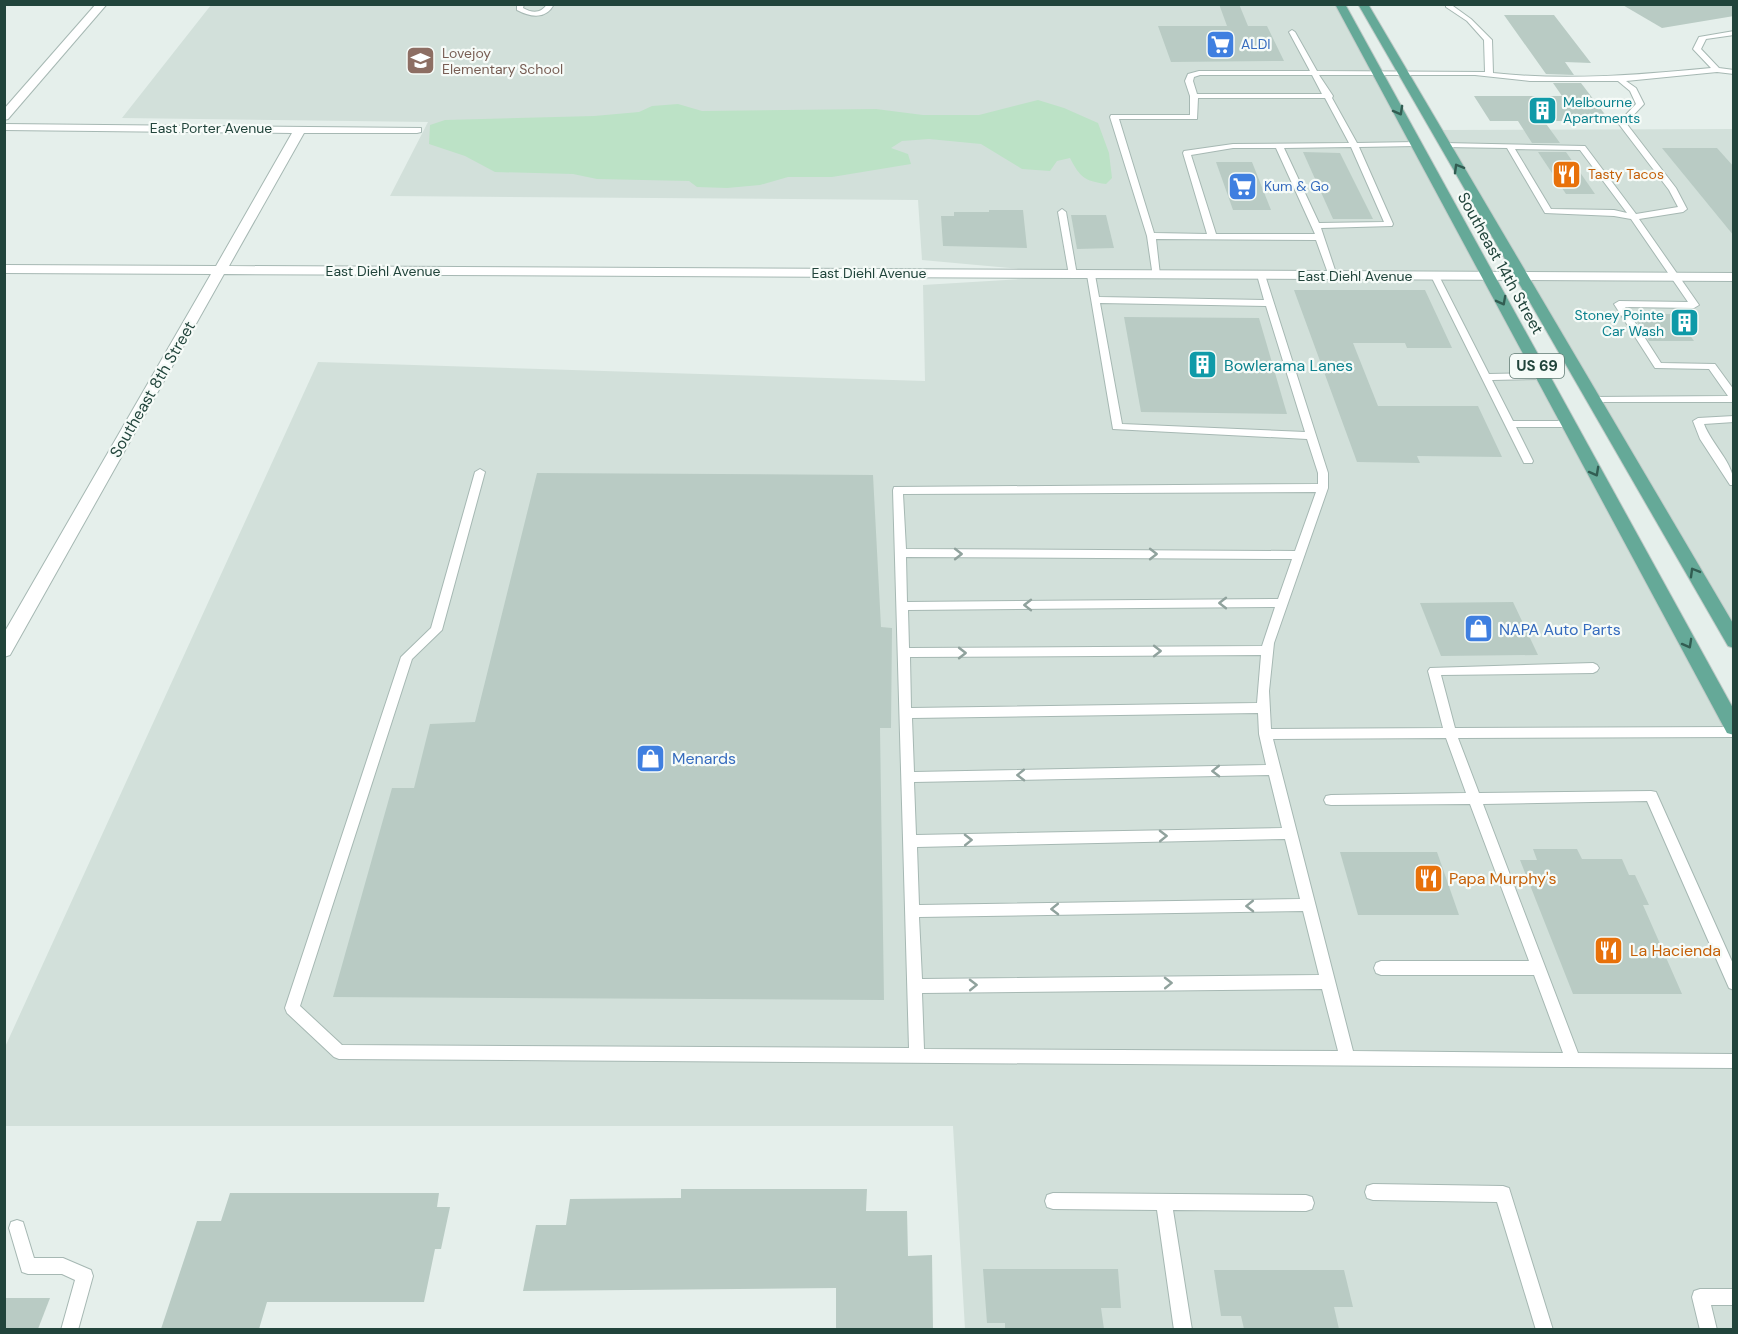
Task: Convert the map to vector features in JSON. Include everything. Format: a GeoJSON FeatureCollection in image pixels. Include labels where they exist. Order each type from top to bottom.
{"type":"FeatureCollection","features":[{"type":"Feature","properties":{"kind":"main road","name":"Southeast 14th Street"},"geometry":{"type":"LineString","coordinates":[[1340,4],[1734,730]]}},
{"type":"Feature","properties":{"kind":"main road","name":"Southeast 14th Street"},"geometry":{"type":"LineString","coordinates":[[1363,4],[1734,641]]}},
{"type":"Feature","properties":{"kind":"street"},"geometry":{"type":"LineString","coordinates":[[4,117],[102,4]]}},
{"type":"Feature","properties":{"kind":"street","name":"East Porter Avenue"},"geometry":{"type":"LineString","coordinates":[[4,127],[417,130]]}},
{"type":"Feature","properties":{"kind":"street","name":"Southeast 8th Street"},"geometry":{"type":"LineString","coordinates":[[4,650],[300,129]]}},
{"type":"Feature","properties":{"kind":"street","name":"East Diehl Avenue"},"geometry":{"type":"LineString","coordinates":[[4,269],[1734,277]]}},
{"type":"Feature","properties":{"kind":"lane"},"geometry":{"type":"LineString","coordinates":[[521,4],[519,9],[527,14],[543,13],[549,10],[551,4]]}},
{"type":"Feature","properties":{"kind":"lane"},"geometry":{"type":"LineString","coordinates":[[1448,5],[1469,20],[1488,40],[1490,75]]}},
{"type":"Feature","properties":{"kind":"lane"},"geometry":{"type":"LineString","coordinates":[[1292,32],[1354,145],[1389,224],[1316,226]]}},
{"type":"Feature","properties":{"kind":"lane"},"geometry":{"type":"LineString","coordinates":[[1717,70],[1697,49],[1703,37],[1734,33]]}},
{"type":"Feature","properties":{"kind":"lane"},"geometry":{"type":"LineString","coordinates":[[1156,275],[1151,236],[1114,117],[1194,117],[1194,96],[1189,81],[1191,76],[1199,73],[1402,72],[1490,75],[1530,79],[1620,79],[1717,70],[1734,72]]}},
{"type":"Feature","properties":{"kind":"lane"},"geometry":{"type":"LineString","coordinates":[[1510,146],[1548,211],[1614,213],[1634,217],[1683,209],[1673,190],[1622,123],[1640,105],[1633,90],[1620,79]]}},
{"type":"Feature","properties":{"kind":"lane"},"geometry":{"type":"LineString","coordinates":[[1194,96],[1329,96]]}},
{"type":"Feature","properties":{"kind":"lane"},"geometry":{"type":"LineString","coordinates":[[1212,236],[1188,153],[1233,146],[1416,144]]}},
{"type":"Feature","properties":{"kind":"lane"},"geometry":{"type":"LineString","coordinates":[[1444,145],[1582,148],[1634,217],[1694,305],[1619,304],[1658,366],[1712,366],[1734,399]]}},
{"type":"Feature","properties":{"kind":"lane"},"geometry":{"type":"LineString","coordinates":[[1280,146],[1316,226],[1333,276]]}},
{"type":"Feature","properties":{"kind":"lane"},"geometry":{"type":"LineString","coordinates":[[1062,212],[1073,274]]}},
{"type":"Feature","properties":{"kind":"lane"},"geometry":{"type":"LineString","coordinates":[[1151,236],[1319,237]]}},
{"type":"Feature","properties":{"kind":"lane"},"geometry":{"type":"LineString","coordinates":[[1091,274],[1117,427],[1311,436]]}},
{"type":"Feature","properties":{"kind":"lane"},"geometry":{"type":"LineString","coordinates":[[1260,275],[1323,473],[1323,488],[1267,650],[1265,734],[1347,1058]]}},
{"type":"Feature","properties":{"kind":"lane"},"geometry":{"type":"LineString","coordinates":[[1435,276],[1528,461]]}},
{"type":"Feature","properties":{"kind":"lane"},"geometry":{"type":"LineString","coordinates":[[1095,300],[1269,303]]}},
{"type":"Feature","properties":{"kind":"lane"},"geometry":{"type":"LineString","coordinates":[[1486,377],[1542,376]]}},
{"type":"Feature","properties":{"kind":"lane"},"geometry":{"type":"LineString","coordinates":[[1594,400],[1734,399]]}},
{"type":"Feature","properties":{"kind":"lane"},"geometry":{"type":"LineString","coordinates":[[1734,419],[1698,421],[1705,439],[1734,482]]}},
{"type":"Feature","properties":{"kind":"lane"},"geometry":{"type":"LineString","coordinates":[[1510,424],[1569,424]]}},
{"type":"Feature","properties":{"kind":"lane"},"geometry":{"type":"LineString","coordinates":[[480,472],[436,630],[408,657],[292,1008],[339,1052],[1734,1061]]}},
{"type":"Feature","properties":{"kind":"lane"},"geometry":{"type":"LineString","coordinates":[[917,1056],[898,490],[1323,488]]}},
{"type":"Feature","properties":{"kind":"lane"},"geometry":{"type":"LineString","coordinates":[[900,553],[1298,555]]}},
{"type":"Feature","properties":{"kind":"lane"},"geometry":{"type":"LineString","coordinates":[[902,606],[1282,603]]}},
{"type":"Feature","properties":{"kind":"lane"},"geometry":{"type":"LineString","coordinates":[[903,653],[1267,650]]}},
{"type":"Feature","properties":{"kind":"lane"},"geometry":{"type":"LineString","coordinates":[[1573,1060],[1450,733],[1434,671],[1593,668]]}},
{"type":"Feature","properties":{"kind":"lane"},"geometry":{"type":"LineString","coordinates":[[906,713],[1264,708]]}},
{"type":"Feature","properties":{"kind":"lane"},"geometry":{"type":"LineString","coordinates":[[1265,734],[1734,730]]}},
{"type":"Feature","properties":{"kind":"lane"},"geometry":{"type":"LineString","coordinates":[[908,777],[1274,770]]}},
{"type":"Feature","properties":{"kind":"lane"},"geometry":{"type":"LineString","coordinates":[[1331,800],[1651,796],[1734,983]]}},
{"type":"Feature","properties":{"kind":"lane"},"geometry":{"type":"LineString","coordinates":[[910,841],[1290,832]]}},
{"type":"Feature","properties":{"kind":"lane"},"geometry":{"type":"LineString","coordinates":[[912,911],[1308,905]]}},
{"type":"Feature","properties":{"kind":"lane"},"geometry":{"type":"LineString","coordinates":[[1381,968],[1538,968]]}},
{"type":"Feature","properties":{"kind":"lane"},"geometry":{"type":"LineString","coordinates":[[915,986],[1328,982]]}},
{"type":"Feature","properties":{"kind":"lane"},"geometry":{"type":"LineString","coordinates":[[1372,1192],[1503,1194],[1545,1329]]}},
{"type":"Feature","properties":{"kind":"lane"},"geometry":{"type":"LineString","coordinates":[[1053,1200],[1306,1203]]}},
{"type":"Feature","properties":{"kind":"lane"},"geometry":{"type":"LineString","coordinates":[[1164,1202],[1183,1329]]}},
{"type":"Feature","properties":{"kind":"lane"},"geometry":{"type":"LineString","coordinates":[[17,1228],[27,1266],[63,1266],[85,1276],[69,1329]]}},
{"type":"Feature","properties":{"kind":"lane"},"geometry":{"type":"LineString","coordinates":[[1709,1329],[1700,1297],[1734,1297]]}},
{"type":"Feature","properties":{"kind":"shaded area"},"geometry":{"type":"Polygon","coordinates":[[[211,5],[1340,5],[1733,728],[1733,1329],[965,1329],[953,1126],[5,1126],[5,1047],[318,362],[925,381],[923,285],[1085,275],[922,260],[918,200],[390,196],[428,122],[122,118],[211,5]]]}},
{"type":"Feature","properties":{"kind":"shaded area"},"geometry":{"type":"Polygon","coordinates":[[[1733,129],[1733,641],[1436,130],[1733,129]]]}},
{"type":"Feature","properties":{"kind":"green space"},"geometry":{"type":"Polygon","coordinates":[[[1038,100],[1064,108],[1098,123],[1109,153],[1112,178],[1106,184],[1084,177],[1070,158],[1057,161],[1050,171],[1022,169],[981,144],[929,139],[902,141],[891,148],[908,154],[911,164],[832,177],[788,177],[760,185],[727,188],[697,187],[689,181],[597,179],[573,174],[495,172],[465,156],[429,144],[430,125],[445,120],[594,116],[639,112],[652,106],[678,104],[702,111],[876,109],[923,115],[979,115],[1038,100]]]}},
{"type":"Feature","properties":{"kind":"building","name":"ALDI"},"geometry":{"type":"Polygon","coordinates":[[[1219,4],[1239,4],[1248,26],[1267,26],[1284,61],[1171,62],[1158,26],[1227,26],[1219,4]]]}},
{"type":"Feature","properties":{"kind":"building"},"geometry":{"type":"Polygon","coordinates":[[[1621,4],[1734,4],[1734,16],[1662,28],[1621,4]]]}},
{"type":"Feature","properties":{"kind":"building","name":"Melbourne Apartments"},"geometry":{"type":"Polygon","coordinates":[[[1504,15],[1554,15],[1591,63],[1565,62],[1574,75],[1546,74],[1504,15]]]}},
{"type":"Feature","properties":{"kind":"building","name":"Melbourne Apartments"},"geometry":{"type":"Polygon","coordinates":[[[1553,83],[1581,83],[1610,121],[1544,121],[1560,143],[1532,143],[1518,121],[1490,121],[1474,96],[1562,96],[1553,83]]]}},
{"type":"Feature","properties":{"kind":"building"},"geometry":{"type":"Polygon","coordinates":[[[1662,148],[1717,148],[1734,167],[1734,236],[1662,148]]]}},
{"type":"Feature","properties":{"kind":"building","name":"Kum & Go"},"geometry":{"type":"Polygon","coordinates":[[[1303,152],[1340,153],[1373,219],[1333,219],[1303,152]]]}},
{"type":"Feature","properties":{"kind":"building","name":"Tasty Tacos"},"geometry":{"type":"Polygon","coordinates":[[[1538,152],[1566,152],[1595,194],[1566,194],[1538,152]]]}},
{"type":"Feature","properties":{"kind":"building","name":"Kum & Go"},"geometry":{"type":"Polygon","coordinates":[[[1216,162],[1252,162],[1271,210],[1233,210],[1216,162]]]}},
{"type":"Feature","properties":{"kind":"building"},"geometry":{"type":"Polygon","coordinates":[[[989,210],[1023,210],[1027,248],[943,246],[941,216],[954,216],[954,212],[989,212],[989,210]]]}},
{"type":"Feature","properties":{"kind":"building"},"geometry":{"type":"Polygon","coordinates":[[[1071,215],[1106,215],[1114,248],[1077,249],[1071,215]]]}},
{"type":"Feature","properties":{"kind":"building"},"geometry":{"type":"Polygon","coordinates":[[[1294,290],[1425,290],[1452,348],[1407,348],[1405,343],[1353,343],[1378,406],[1478,406],[1502,457],[1417,456],[1420,463],[1357,462],[1294,290]]]}},
{"type":"Feature","properties":{"kind":"building"},"geometry":{"type":"Polygon","coordinates":[[[1632,314],[1675,314],[1694,341],[1649,341],[1632,314]]]}},
{"type":"Feature","properties":{"kind":"building","name":"Bowlerama Lanes"},"geometry":{"type":"Polygon","coordinates":[[[1124,317],[1259,318],[1287,414],[1141,412],[1124,317]]]}},
{"type":"Feature","properties":{"kind":"building","name":"Menards"},"geometry":{"type":"Polygon","coordinates":[[[537,473],[873,475],[881,627],[892,628],[891,728],[880,728],[884,1000],[333,997],[392,788],[414,788],[430,724],[475,722],[537,473]]]}},
{"type":"Feature","properties":{"kind":"building","name":"NAPA Auto Parts"},"geometry":{"type":"Polygon","coordinates":[[[1513,602],[1538,655],[1441,656],[1420,603],[1513,602]]]}},
{"type":"Feature","properties":{"kind":"building","name":"La Hacienda"},"geometry":{"type":"Polygon","coordinates":[[[1533,849],[1577,849],[1582,859],[1622,859],[1629,875],[1635,875],[1649,905],[1643,905],[1682,994],[1573,994],[1520,860],[1537,860],[1533,849]]]}},
{"type":"Feature","properties":{"kind":"building"},"geometry":{"type":"Polygon","coordinates":[[[1340,852],[1437,852],[1459,915],[1358,915],[1340,852]]]}},
{"type":"Feature","properties":{"kind":"building"},"geometry":{"type":"Polygon","coordinates":[[[681,1189],[867,1189],[866,1211],[907,1211],[908,1256],[932,1255],[933,1329],[836,1329],[836,1288],[523,1291],[536,1225],[566,1225],[570,1199],[681,1198],[681,1189]]]}},
{"type":"Feature","properties":{"kind":"building"},"geometry":{"type":"Polygon","coordinates":[[[230,1193],[439,1193],[437,1207],[450,1207],[441,1249],[435,1249],[424,1302],[267,1302],[259,1329],[161,1329],[197,1221],[221,1221],[230,1193]]]}},
{"type":"Feature","properties":{"kind":"building"},"geometry":{"type":"Polygon","coordinates":[[[983,1269],[1118,1269],[1121,1308],[1101,1308],[1104,1329],[1005,1329],[1005,1323],[987,1323],[983,1269]]]}},
{"type":"Feature","properties":{"kind":"building"},"geometry":{"type":"Polygon","coordinates":[[[1214,1270],[1344,1270],[1353,1307],[1334,1307],[1339,1329],[1244,1329],[1241,1316],[1221,1316],[1214,1270]]]}},
{"type":"Feature","properties":{"kind":"building"},"geometry":{"type":"Polygon","coordinates":[[[4,1298],[50,1298],[38,1329],[4,1329],[4,1298]]]}},
{"type":"Feature","properties":{"kind":"place","name":"ALDI"},"geometry":{"type":"Point","coordinates":[1220,44]}},
{"type":"Feature","properties":{"kind":"place","name":"Lovejoy Elementary School"},"geometry":{"type":"Point","coordinates":[421,61]}},
{"type":"Feature","properties":{"kind":"place","name":"Melbourne Apartments"},"geometry":{"type":"Point","coordinates":[1542,110]}},
{"type":"Feature","properties":{"kind":"place","name":"Tasty Tacos"},"geometry":{"type":"Point","coordinates":[1567,174]}},
{"type":"Feature","properties":{"kind":"place","name":"Kum & Go"},"geometry":{"type":"Point","coordinates":[1243,186]}},
{"type":"Feature","properties":{"kind":"place","name":"Stoney Pointe Car Wash"},"geometry":{"type":"Point","coordinates":[1685,323]}},
{"type":"Feature","properties":{"kind":"place","name":"Bowlerama Lanes"},"geometry":{"type":"Point","coordinates":[1203,365]}},
{"type":"Feature","properties":{"kind":"place","name":"NAPA Auto Parts"},"geometry":{"type":"Point","coordinates":[1478,629]}},
{"type":"Feature","properties":{"kind":"place","name":"Menards"},"geometry":{"type":"Point","coordinates":[651,758]}},
{"type":"Feature","properties":{"kind":"place","name":"Papa Murphy's"},"geometry":{"type":"Point","coordinates":[1428,878]}},
{"type":"Feature","properties":{"kind":"place","name":"La Hacienda"},"geometry":{"type":"Point","coordinates":[1609,950]}}]}
